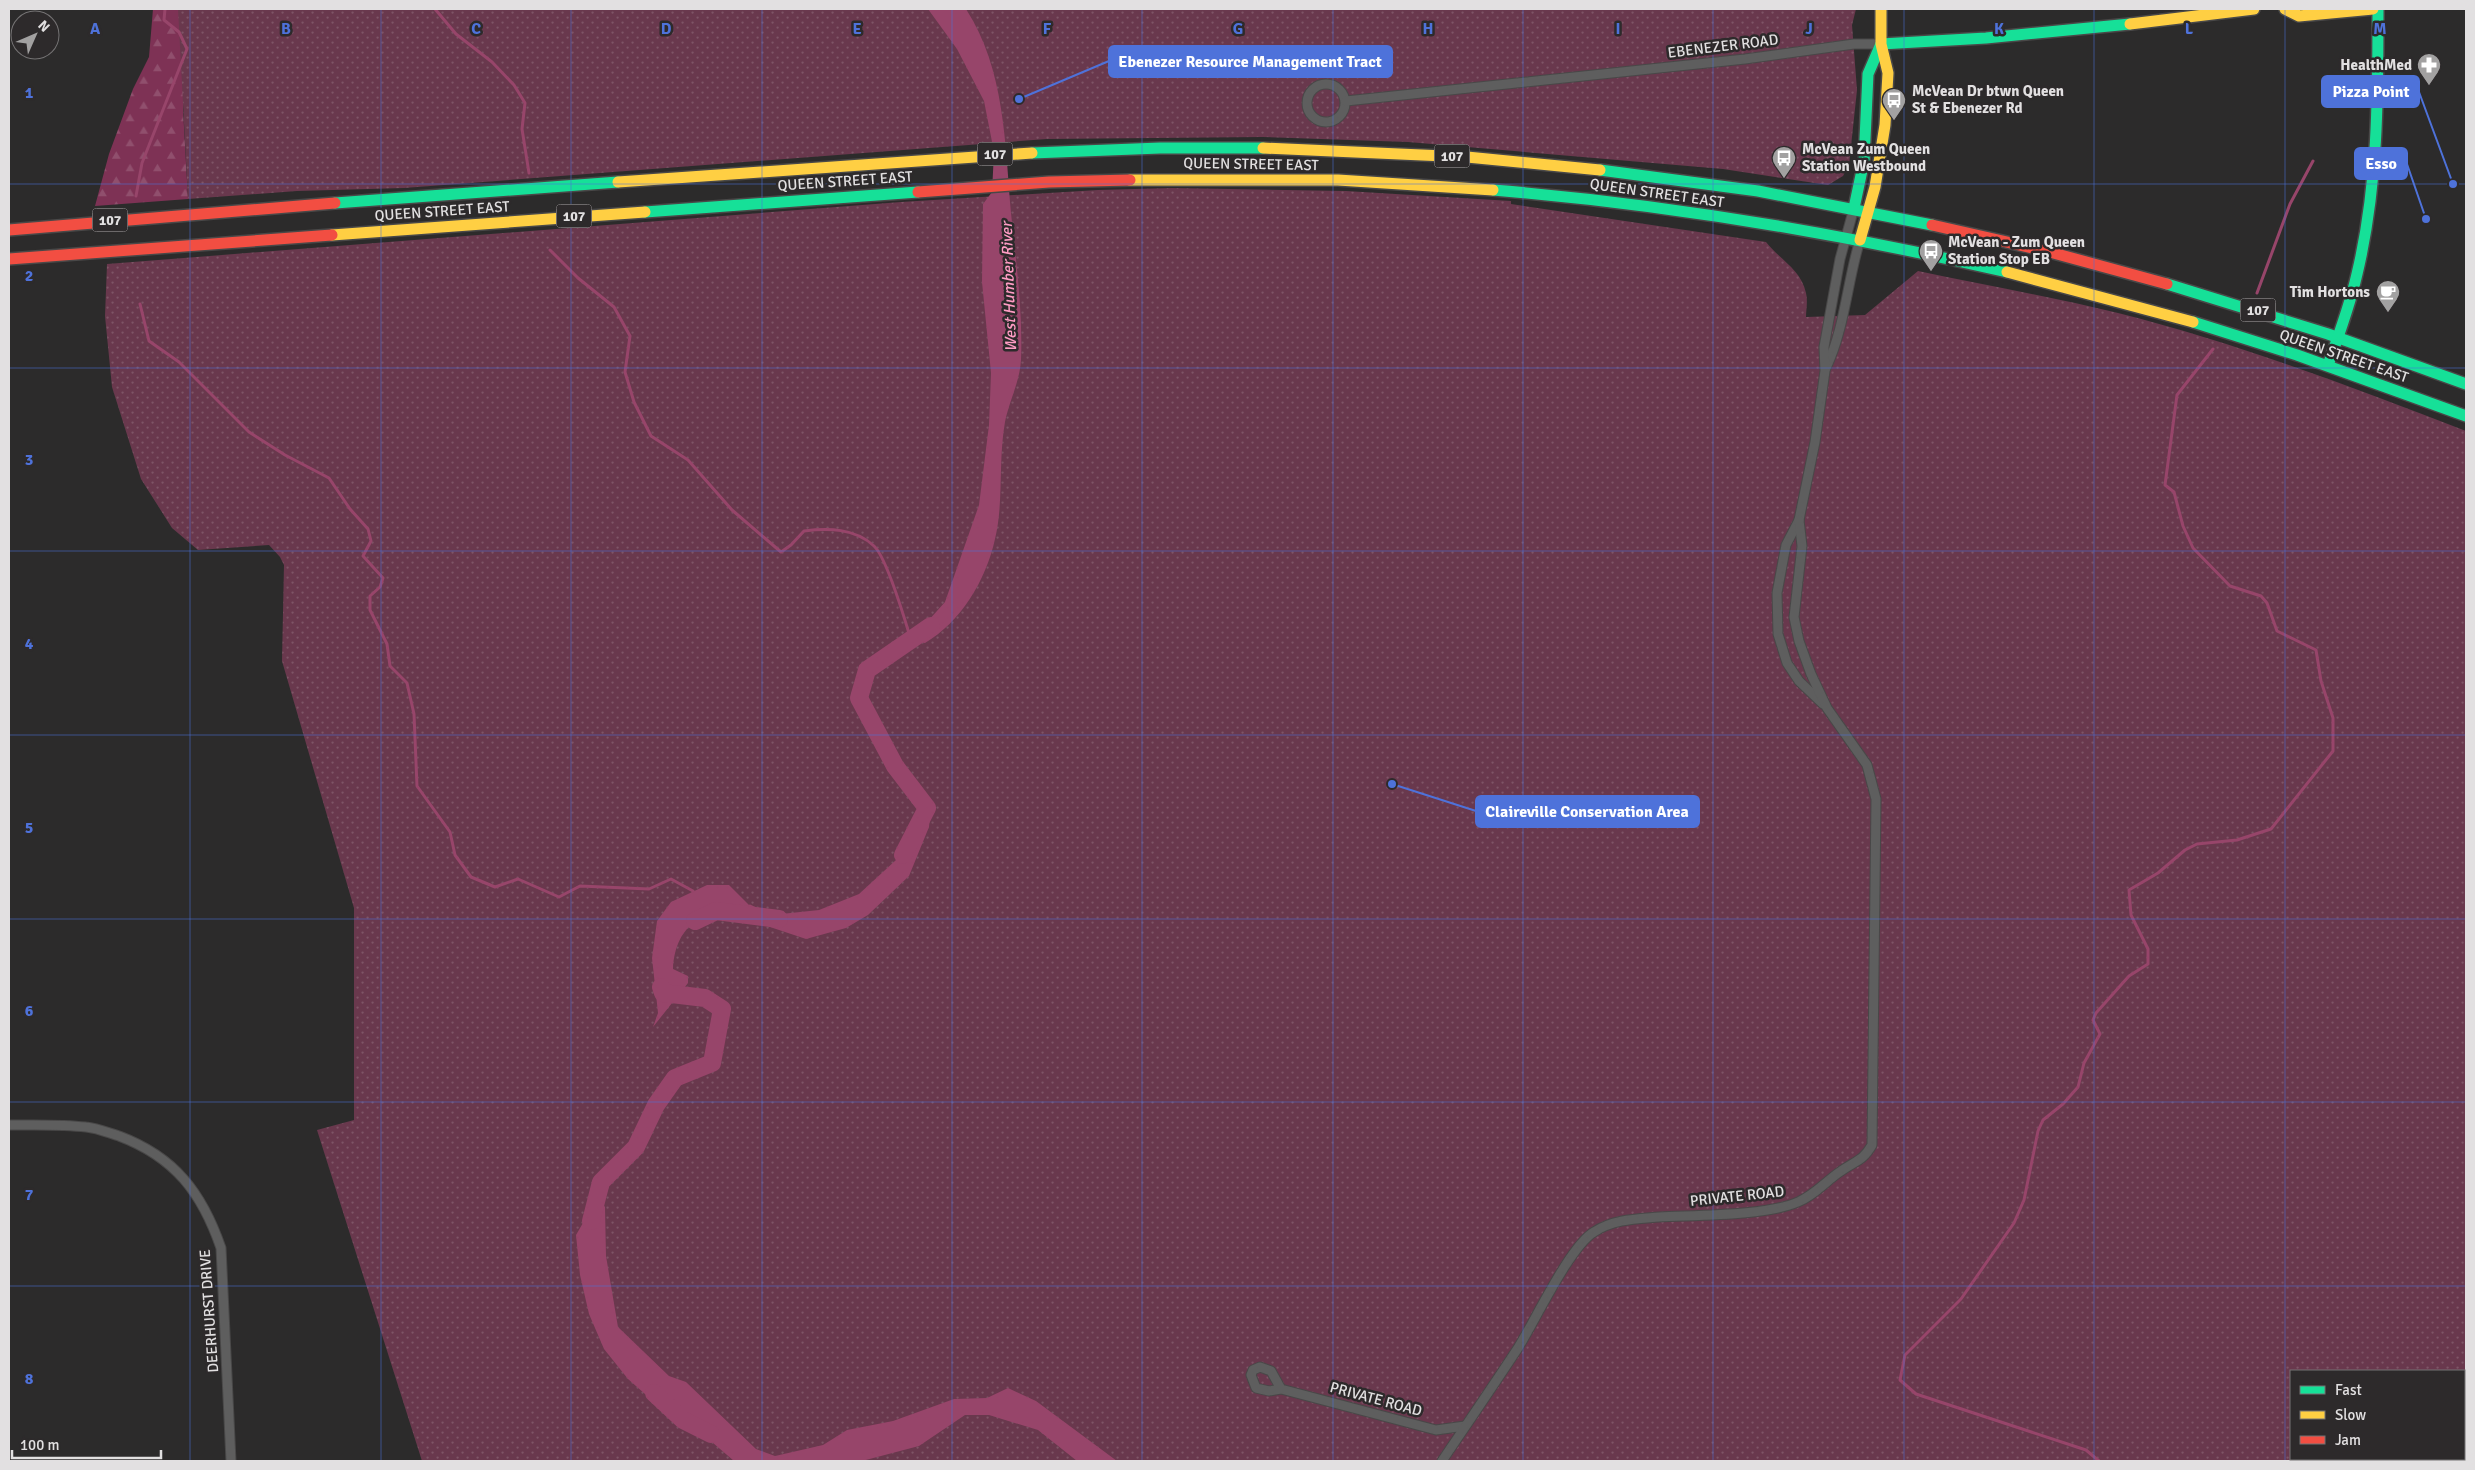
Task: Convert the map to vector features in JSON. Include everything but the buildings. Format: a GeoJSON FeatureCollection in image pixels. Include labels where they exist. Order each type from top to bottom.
{"type":"FeatureCollection","features":[{"type":"Feature","properties":{"kind":"main road"},"geometry":{"type":"LineString","coordinates":[[1860,240],[1875,187],[1885,125],[1888,73],[1881,44],[1881,9]]}},
{"type":"Feature","properties":{"kind":"main road","name":"EBENEZER ROAD"},"geometry":{"type":"LineString","coordinates":[[1881,44],[1986,38],[2157,22],[2254,9]]}},
{"type":"Feature","properties":{"kind":"main road"},"geometry":{"type":"LineString","coordinates":[[2285,9],[2299,16],[2373,9]]}},
{"type":"Feature","properties":{"kind":"main road"},"geometry":{"type":"LineString","coordinates":[[2328,365],[2360,266],[2371,204],[2377,127],[2378,9]]}},
{"type":"Feature","properties":{"kind":"main road"},"geometry":{"type":"LineString","coordinates":[[1854,208],[1864,161],[1868,74],[1881,44]]}},
{"type":"Feature","properties":{"kind":"main road","name":"QUEEN STREET EAST"},"geometry":{"type":"LineString","coordinates":[[9,230],[1047,151],[1245,147],[1447,156],[1646,175],[1868,210],[1995,237],[2176,285],[2338,337],[2466,384]]}},
{"type":"Feature","properties":{"kind":"main road","name":"QUEEN STREET EAST"},"geometry":{"type":"LineString","coordinates":[[9,259],[945,188],[1049,182],[1181,178],[1323,180],[1431,185],[1648,206],[1846,237],[1995,269],[2103,296],[2241,336],[2328,365],[2466,416]]}},
{"type":"Feature","properties":{"kind":"street","name":"EBENEZER ROAD"},"geometry":{"type":"LineString","coordinates":[[1346,101],[1745,59],[1854,44],[1881,44]]}},
{"type":"Feature","properties":{"kind":"street"},"geometry":{"type":"LineString","coordinates":[[1328,84],[1340,90],[1346,101],[1343,113],[1334,121],[1328,123],[1317,120],[1309,111],[1307,105],[1310,92],[1315,88],[1328,84]]}},
{"type":"Feature","properties":{"kind":"street"},"geometry":{"type":"LineString","coordinates":[[1827,708],[1799,681],[1787,663],[1778,634],[1777,593],[1786,545],[1799,520],[1815,442],[1825,371],[1824,346],[1846,237],[1854,208]]}},
{"type":"Feature","properties":{"kind":"street"},"geometry":{"type":"LineString","coordinates":[[1825,371],[1836,348],[1860,240]]}},
{"type":"Feature","properties":{"kind":"street"},"geometry":{"type":"LineString","coordinates":[[1799,520],[1802,546],[1794,617],[1799,641],[1808,666],[1827,708]]}},
{"type":"Feature","properties":{"kind":"street","name":"PRIVATE ROAD"},"geometry":{"type":"LineString","coordinates":[[1442,1461],[1518,1348],[1578,1246],[1593,1232],[1611,1224],[1630,1219],[1730,1213],[1772,1208],[1797,1202],[1815,1193],[1841,1171],[1865,1158],[1872,1145],[1876,800],[1868,764],[1827,708]]}},
{"type":"Feature","properties":{"kind":"street","name":"DEERHURST DRIVE"},"geometry":{"type":"LineString","coordinates":[[9,1125],[88,1127],[109,1133],[141,1144],[177,1170],[191,1187],[211,1218],[221,1248],[232,1461]]}},
{"type":"Feature","properties":{"kind":"street","name":"PRIVATE ROAD"},"geometry":{"type":"LineString","coordinates":[[1281,1390],[1436,1430],[1465,1426]]}},
{"type":"Feature","properties":{"kind":"green space"},"geometry":{"type":"Polygon","coordinates":[[[153,9],[189,9],[183,109],[188,199],[95,206],[109,154],[133,89],[149,57],[153,9]]]}},
{"type":"Feature","properties":{"kind":"shaded area"},"geometry":{"type":"Polygon","coordinates":[[[178,9],[1856,9],[1852,25],[1857,90],[1849,165],[1843,176],[1828,185],[1723,169],[1408,142],[1263,137],[1047,139],[404,188],[297,191],[188,199],[178,9]]]}},
{"type":"Feature","properties":{"kind":"shaded area"},"geometry":{"type":"Polygon","coordinates":[[[1172,188],[1346,191],[1511,201],[1511,204],[1766,242],[1800,277],[1807,296],[1806,317],[1865,315],[1918,271],[2118,313],[2207,338],[2294,367],[2466,431],[2466,1461],[422,1461],[317,1130],[354,1120],[354,908],[282,661],[284,565],[280,557],[269,545],[198,550],[172,528],[141,479],[112,387],[105,316],[107,264],[901,202],[1098,190],[1172,188]]]}},
{"type":"Feature","properties":{"kind":"water"},"geometry":{"type":"Polygon","coordinates":[[[928,9],[966,9],[979,32],[989,56],[996,82],[1004,134],[1019,286],[1021,360],[1019,376],[1005,422],[998,525],[991,554],[978,584],[961,612],[950,624],[925,643],[911,640],[945,602],[979,505],[989,425],[991,373],[982,282],[983,204],[992,192],[994,152],[984,101],[957,49],[928,9]]]}},
{"type":"Feature","properties":{"kind":"water"},"geometry":{"type":"Polygon","coordinates":[[[926,799],[931,805],[929,827],[909,876],[868,915],[846,928],[806,939],[767,926],[754,915],[756,909],[781,914],[819,910],[859,894],[896,860],[914,834],[926,799]]]}},
{"type":"Feature","properties":{"kind":"water"},"geometry":{"type":"Polygon","coordinates":[[[707,885],[729,885],[750,906],[708,915],[696,921],[687,929],[680,939],[675,952],[673,969],[688,976],[688,983],[653,1027],[658,1013],[652,958],[657,921],[671,902],[707,885]]]}},
{"type":"Feature","properties":{"kind":"water"},"geometry":{"type":"Polygon","coordinates":[[[598,1197],[605,1207],[606,1256],[618,1327],[669,1376],[686,1382],[756,1449],[775,1456],[823,1445],[847,1430],[893,1421],[954,1399],[987,1398],[1008,1388],[1036,1401],[1117,1461],[1077,1461],[1038,1430],[989,1415],[965,1415],[919,1446],[862,1461],[734,1461],[677,1412],[645,1394],[628,1379],[604,1349],[589,1314],[580,1275],[576,1235],[598,1197]]]}},
{"type":"Feature","properties":{"kind":"waterway"},"geometry":{"type":"LineString","coordinates":[[136,196],[142,163],[187,49],[179,32],[164,20],[165,9]]}},
{"type":"Feature","properties":{"kind":"waterway"},"geometry":{"type":"LineString","coordinates":[[435,9],[456,34],[492,62],[514,85],[525,103],[522,129],[529,173]]}},
{"type":"Feature","properties":{"kind":"waterway"},"geometry":{"type":"LineString","coordinates":[[2257,293],[2290,204],[2313,161]]}},
{"type":"Feature","properties":{"kind":"waterway"},"geometry":{"type":"LineString","coordinates":[[550,250],[578,278],[614,307],[630,336],[625,372],[634,402],[651,436],[688,460],[732,510],[781,552],[791,545],[804,531],[841,531],[867,540],[874,546],[884,563],[911,640]]}},
{"type":"Feature","properties":{"kind":"waterway"},"geometry":{"type":"LineString","coordinates":[[140,304],[149,341],[179,362],[249,432],[285,455],[329,478],[350,509],[368,529],[371,541],[363,556],[383,578],[380,587],[370,596],[370,610],[387,644],[390,666],[407,683],[414,714],[417,786],[450,832],[455,855],[471,877],[495,887],[518,879],[559,897],[580,886],[649,889],[671,879],[693,891]]}},
{"type":"Feature","properties":{"kind":"waterway"},"geometry":{"type":"LineString","coordinates":[[2099,1461],[2086,1450],[1916,1394],[1900,1380],[1905,1355],[1961,1299],[2014,1223],[2024,1200],[2038,1131],[2043,1120],[2063,1104],[2078,1087],[2084,1063],[2100,1034],[2093,1020],[2096,1013],[2129,976],[2148,964],[2148,949],[2131,915],[2129,890],[2158,873],[2185,850],[2197,844],[2237,840],[2271,829],[2333,751],[2333,718],[2321,681],[2316,650],[2277,631],[2267,603],[2261,596],[2230,586],[2193,548],[2183,526],[2174,492],[2165,485],[2177,395],[2213,349]]}},
{"type":"Feature","properties":{"kind":"waterway","name":"West Humber River"},"geometry":{"type":"LineString","coordinates":[[903,855],[927,808],[895,766],[859,698],[867,670],[931,626]]}},
{"type":"Feature","properties":{"kind":"waterway"},"geometry":{"type":"LineString","coordinates":[[750,906],[756,909]]}},
{"type":"Feature","properties":{"kind":"waterway","name":"West Humber River"},"geometry":{"type":"LineString","coordinates":[[695,921],[716,911],[779,919]]}},
{"type":"Feature","properties":{"kind":"waterway","name":"West Humber River"},"geometry":{"type":"LineString","coordinates":[[591,1221],[601,1182],[636,1147],[656,1105],[675,1078],[712,1063],[722,1009],[705,998],[663,993],[661,987]]}},
{"type":"Feature","properties":{"kind":"waterway","name":"West Humber River"},"geometry":{"type":"LineString","coordinates":[[654,1393],[683,1420],[711,1434]]}},
{"type":"Feature","properties":{"kind":"traffic: fast"},"geometry":{"type":"LineString","coordinates":[[2328,365],[2354,286],[2369,208],[2377,109],[2378,9]]}},
{"type":"Feature","properties":{"kind":"traffic: fast"},"geometry":{"type":"LineString","coordinates":[[1881,44],[1986,38],[2130,24]]}},
{"type":"Feature","properties":{"kind":"traffic: fast"},"geometry":{"type":"LineString","coordinates":[[1854,208],[1864,161],[1868,74],[1881,44]]}},
{"type":"Feature","properties":{"kind":"traffic: fast"},"geometry":{"type":"LineString","coordinates":[[1032,153],[1160,148],[1263,148]]}},
{"type":"Feature","properties":{"kind":"traffic: fast"},"geometry":{"type":"LineString","coordinates":[[1600,170],[1758,191],[1932,225]]}},
{"type":"Feature","properties":{"kind":"traffic: fast"},"geometry":{"type":"LineString","coordinates":[[335,203],[618,182]]}},
{"type":"Feature","properties":{"kind":"traffic: fast"},"geometry":{"type":"LineString","coordinates":[[1493,190],[1623,203],[1752,222],[1880,245],[2007,272]]}},
{"type":"Feature","properties":{"kind":"traffic: fast"},"geometry":{"type":"LineString","coordinates":[[645,212],[918,192]]}},
{"type":"Feature","properties":{"kind":"traffic: fast"},"geometry":{"type":"LineString","coordinates":[[2167,284],[2328,334],[2466,384]]}},
{"type":"Feature","properties":{"kind":"traffic: fast"},"geometry":{"type":"LineString","coordinates":[[2193,322],[2297,355],[2466,416]]}},
{"type":"Feature","properties":{"kind":"traffic: slow"},"geometry":{"type":"LineString","coordinates":[[1860,240],[1875,187],[1885,125],[1888,73],[1881,44],[1881,9]]}},
{"type":"Feature","properties":{"kind":"traffic: slow"},"geometry":{"type":"LineString","coordinates":[[2130,24],[2254,9]]}},
{"type":"Feature","properties":{"kind":"traffic: slow"},"geometry":{"type":"LineString","coordinates":[[2285,9],[2299,16],[2373,9]]}},
{"type":"Feature","properties":{"kind":"traffic: slow"},"geometry":{"type":"LineString","coordinates":[[1263,148],[1467,157],[1600,170]]}},
{"type":"Feature","properties":{"kind":"traffic: slow"},"geometry":{"type":"LineString","coordinates":[[618,182],[1032,153]]}},
{"type":"Feature","properties":{"kind":"traffic: slow"},"geometry":{"type":"LineString","coordinates":[[1130,180],[1338,180],[1493,190]]}},
{"type":"Feature","properties":{"kind":"traffic: slow"},"geometry":{"type":"LineString","coordinates":[[332,235],[645,212]]}},
{"type":"Feature","properties":{"kind":"traffic: slow"},"geometry":{"type":"LineString","coordinates":[[2007,272],[2193,322]]}},
{"type":"Feature","properties":{"kind":"traffic: jam"},"geometry":{"type":"LineString","coordinates":[[918,192],[1049,182],[1130,180]]}},
{"type":"Feature","properties":{"kind":"traffic: jam"},"geometry":{"type":"LineString","coordinates":[[9,230],[335,203]]}},
{"type":"Feature","properties":{"kind":"traffic: jam"},"geometry":{"type":"LineString","coordinates":[[1932,225],[2046,251],[2167,284]]}},
{"type":"Feature","properties":{"kind":"traffic: jam"},"geometry":{"type":"LineString","coordinates":[[9,259],[332,235]]}},
{"type":"Feature","properties":{"kind":"place","name":"HealthMed"},"geometry":{"type":"Point","coordinates":[2429,86]}},
{"type":"Feature","properties":{"kind":"place","name":"Ebenezer Resource Management Tract"},"geometry":{"type":"Point","coordinates":[1019,99]}},
{"type":"Feature","properties":{"kind":"place","name":"McVean Dr btwn Queen St & Ebenezer Rd"},"geometry":{"type":"Point","coordinates":[1894,121]}},
{"type":"Feature","properties":{"kind":"place","name":"McVean Zum Queen Station Westbound"},"geometry":{"type":"Point","coordinates":[1784,179]}},
{"type":"Feature","properties":{"kind":"place","name":"Pizza Point"},"geometry":{"type":"Point","coordinates":[2453,184]}},
{"type":"Feature","properties":{"kind":"place","name":"Esso"},"geometry":{"type":"Point","coordinates":[2426,219]}},
{"type":"Feature","properties":{"kind":"place","name":"McVean - Zum Queen Station Stop EB"},"geometry":{"type":"Point","coordinates":[1931,272]}},
{"type":"Feature","properties":{"kind":"place","name":"Tim Hortons"},"geometry":{"type":"Point","coordinates":[2388,313]}},
{"type":"Feature","properties":{"kind":"place","name":"Claireville Conservation Area"},"geometry":{"type":"Point","coordinates":[1392,784]}}]}
